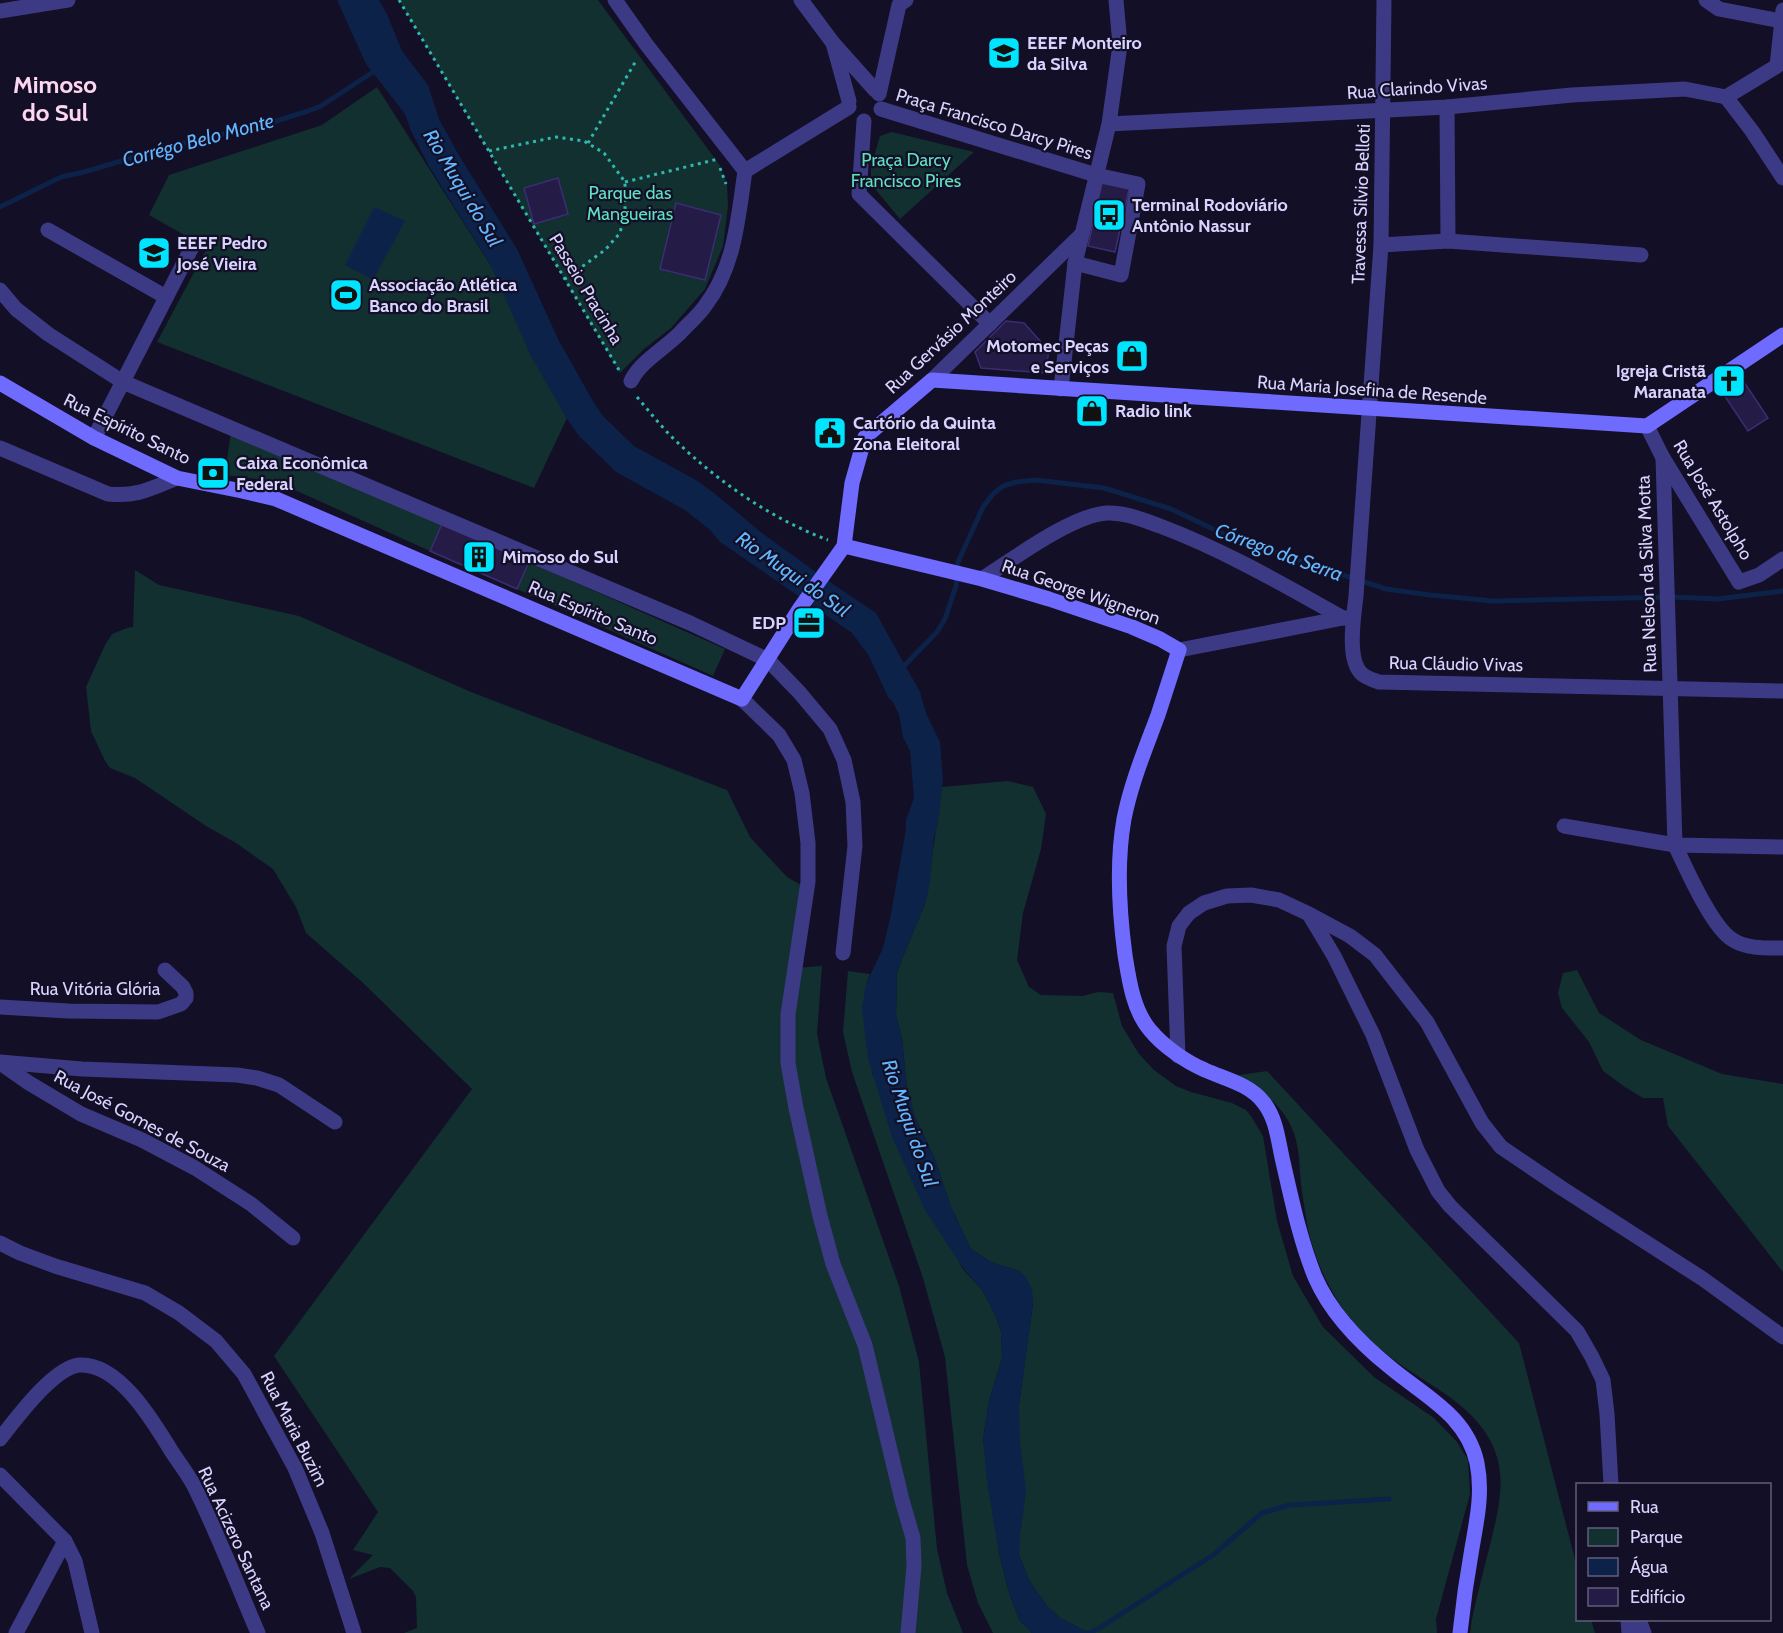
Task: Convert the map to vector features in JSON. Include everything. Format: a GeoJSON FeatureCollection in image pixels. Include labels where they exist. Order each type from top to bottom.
{"type":"FeatureCollection","features":[{"type":"Feature","properties":{"kind":"main road"},"geometry":{"type":"LineString","coordinates":[[1647,426],[1783,335]]}},
{"type":"Feature","properties":{"kind":"main road","name":"Rua Maria Josefina de Resende"},"geometry":{"type":"LineString","coordinates":[[932,380],[1369,410],[1647,426]]}},
{"type":"Feature","properties":{"kind":"main road","name":"Rua Gervásio Monteiro"},"geometry":{"type":"LineString","coordinates":[[768,660],[800,608],[844,546],[852,483],[865,436],[932,380]]}},
{"type":"Feature","properties":{"kind":"main road","name":"Rua Espírito Santo"},"geometry":{"type":"LineString","coordinates":[[0,383],[94,438],[177,478],[276,499],[742,699]]}},
{"type":"Feature","properties":{"kind":"main road","name":"Rua George Wigneron"},"geometry":{"type":"LineString","coordinates":[[844,546],[976,577],[1132,627],[1179,650]]}},
{"type":"Feature","properties":{"kind":"main road"},"geometry":{"type":"LineString","coordinates":[[1179,650],[1133,781],[1124,820],[1119,871],[1120,912],[1135,1005],[1149,1030],[1178,1056],[1201,1069],[1250,1089],[1263,1102],[1275,1121],[1301,1236],[1316,1279],[1334,1310],[1354,1335],[1455,1419],[1470,1440],[1477,1464],[1481,1497],[1462,1606],[1461,1633]]}},
{"type":"Feature","properties":{"kind":"main road"},"geometry":{"type":"LineString","coordinates":[[742,699],[768,660]]}},
{"type":"Feature","properties":{"kind":"street"},"geometry":{"type":"LineString","coordinates":[[0,11],[68,0]]}},
{"type":"Feature","properties":{"kind":"street"},"geometry":{"type":"LineString","coordinates":[[615,0],[723,157],[745,171]]}},
{"type":"Feature","properties":{"kind":"street"},"geometry":{"type":"LineString","coordinates":[[801,0],[833,43],[877,92],[882,104],[875,118],[864,121],[854,116],[833,43]]}},
{"type":"Feature","properties":{"kind":"street"},"geometry":{"type":"LineString","coordinates":[[1061,389],[1075,263],[1109,124],[1120,45],[1116,0]]}},
{"type":"Feature","properties":{"kind":"street","name":"Travessa Silvio Belloti"},"geometry":{"type":"LineString","coordinates":[[1369,410],[1382,245],[1384,0]]}},
{"type":"Feature","properties":{"kind":"street"},"geometry":{"type":"LineString","coordinates":[[1706,0],[1719,9],[1782,15],[1777,66],[1726,97],[1783,178]]}},
{"type":"Feature","properties":{"kind":"street"},"geometry":{"type":"LineString","coordinates":[[877,92],[901,2]]}},
{"type":"Feature","properties":{"kind":"street"},"geometry":{"type":"LineString","coordinates":[[626,377],[671,342],[705,306],[724,274],[735,240],[745,171],[849,104],[851,96],[859,88],[864,87],[877,92]]}},
{"type":"Feature","properties":{"kind":"street","name":"Rua Clarindo Vivas"},"geometry":{"type":"LineString","coordinates":[[1109,124],[1447,107],[1572,95],[1685,89],[1726,97]]}},
{"type":"Feature","properties":{"kind":"street"},"geometry":{"type":"LineString","coordinates":[[1447,107],[1448,241]]}},
{"type":"Feature","properties":{"kind":"street","name":"Praça Francisco Darcy Pires"},"geometry":{"type":"LineString","coordinates":[[881,109],[1096,175],[1138,184],[1121,275],[1075,263]]}},
{"type":"Feature","properties":{"kind":"street"},"geometry":{"type":"LineString","coordinates":[[864,121],[859,194],[990,324]]}},
{"type":"Feature","properties":{"kind":"street"},"geometry":{"type":"LineString","coordinates":[[48,230],[166,297]]}},
{"type":"Feature","properties":{"kind":"street","name":"Rua Gervásio Monteiro"},"geometry":{"type":"LineString","coordinates":[[932,380],[1082,234]]}},
{"type":"Feature","properties":{"kind":"street"},"geometry":{"type":"LineString","coordinates":[[1382,245],[1448,241],[1641,255]]}},
{"type":"Feature","properties":{"kind":"street"},"geometry":{"type":"LineString","coordinates":[[94,438],[193,245]]}},
{"type":"Feature","properties":{"kind":"street"},"geometry":{"type":"LineString","coordinates":[[0,290],[16,309],[48,334],[123,382],[690,623],[768,660],[830,729],[844,760],[853,802],[855,846],[843,953]]}},
{"type":"Feature","properties":{"kind":"street","name":"Rua Cláudio Vivas"},"geometry":{"type":"LineString","coordinates":[[1369,410],[1356,596],[1348,618],[1355,663],[1362,674],[1379,682],[1783,691]]}},
{"type":"Feature","properties":{"kind":"street","name":"Rua José Astolpho"},"geometry":{"type":"LineString","coordinates":[[1647,426],[1739,582],[1759,575],[1783,559]]}},
{"type":"Feature","properties":{"kind":"street"},"geometry":{"type":"LineString","coordinates":[[0,448],[108,495],[124,496],[142,493],[177,478]]}},
{"type":"Feature","properties":{"kind":"street","name":"Rua Nelson da Silva Motta"},"geometry":{"type":"LineString","coordinates":[[1664,458],[1675,845]]}},
{"type":"Feature","properties":{"kind":"street"},"geometry":{"type":"LineString","coordinates":[[976,577],[1062,528],[1106,513],[1126,514],[1187,536],[1348,618]]}},
{"type":"Feature","properties":{"kind":"street"},"geometry":{"type":"LineString","coordinates":[[1179,650],[1348,618]]}},
{"type":"Feature","properties":{"kind":"street"},"geometry":{"type":"LineString","coordinates":[[742,699],[779,735],[794,760],[802,793],[808,843],[808,882],[788,1014],[788,1063],[796,1108],[832,1264],[865,1345],[913,1538],[914,1566],[908,1633]]}},
{"type":"Feature","properties":{"kind":"street"},"geometry":{"type":"LineString","coordinates":[[1564,826],[1675,845],[1783,847]]}},
{"type":"Feature","properties":{"kind":"street"},"geometry":{"type":"LineString","coordinates":[[1675,845],[1701,898],[1724,934],[1735,942],[1752,947],[1783,948]]}},
{"type":"Feature","properties":{"kind":"street"},"geometry":{"type":"LineString","coordinates":[[1178,1056],[1174,946],[1179,926],[1189,913],[1204,903],[1227,896],[1251,895],[1279,900],[1350,936],[1375,955],[1427,1022],[1482,1123],[1501,1147],[1703,1279],[1783,1337]]}},
{"type":"Feature","properties":{"kind":"street"},"geometry":{"type":"LineString","coordinates":[[1309,914],[1334,956],[1373,1035],[1417,1150],[1438,1191],[1450,1206],[1577,1331],[1592,1357],[1603,1380],[1611,1483]]}},
{"type":"Feature","properties":{"kind":"street","name":"Rua Vitória Glória"},"geometry":{"type":"LineString","coordinates":[[0,1006],[68,1011],[158,1012],[181,1004],[186,998],[183,987],[165,970]]}},
{"type":"Feature","properties":{"kind":"street"},"geometry":{"type":"LineString","coordinates":[[0,1063],[82,1069],[237,1075],[257,1078],[279,1084],[335,1122]]}},
{"type":"Feature","properties":{"kind":"street","name":"Rua José Gomes de Souza"},"geometry":{"type":"LineString","coordinates":[[0,1063],[81,1114],[142,1140],[195,1168],[251,1203],[293,1238]]}},
{"type":"Feature","properties":{"kind":"street","name":"Rua Maria Buzim"},"geometry":{"type":"LineString","coordinates":[[0,1243],[55,1266],[145,1293],[179,1313],[216,1341],[243,1374],[295,1468],[322,1533],[354,1633]]}},
{"type":"Feature","properties":{"kind":"street","name":"Rua Acizero Santana"},"geometry":{"type":"LineString","coordinates":[[0,1439],[35,1397],[62,1371],[79,1365],[98,1368],[117,1380],[147,1413],[193,1485],[258,1633]]}},
{"type":"Feature","properties":{"kind":"street"},"geometry":{"type":"LineString","coordinates":[[0,1475],[64,1541],[75,1561],[92,1633]]}},
{"type":"Feature","properties":{"kind":"street"},"geometry":{"type":"LineString","coordinates":[[16,1633],[64,1541]]}},
{"type":"Feature","properties":{"kind":"path","name":"Passeio Pracinha"},"geometry":{"type":"LineString","coordinates":[[399,0],[635,395],[675,441],[702,464],[769,512],[802,531],[844,546]]}},
{"type":"Feature","properties":{"kind":"path"},"geometry":{"type":"LineString","coordinates":[[588,143],[639,56],[643,61]]}},
{"type":"Feature","properties":{"kind":"path"},"geometry":{"type":"LineString","coordinates":[[488,151],[556,137],[584,141],[604,153],[625,182],[625,212],[620,233],[605,250],[565,279]]}},
{"type":"Feature","properties":{"kind":"path"},"geometry":{"type":"LineString","coordinates":[[711,153],[723,157]]}},
{"type":"Feature","properties":{"kind":"path"},"geometry":{"type":"LineString","coordinates":[[625,182],[723,157]]}},
{"type":"Feature","properties":{"kind":"path"},"geometry":{"type":"LineString","coordinates":[[723,157],[727,184]]}},
{"type":"Feature","properties":{"kind":"green space","name":"Parque das Mangueiras"},"geometry":{"type":"Polygon","coordinates":[[[399,0],[598,0],[719,164],[727,184],[728,206],[723,246],[705,289],[671,328],[644,349],[620,373],[399,0]]]}},
{"type":"Feature","properties":{"kind":"green space","name":"Associação Atlética Banco do Brasil"},"geometry":{"type":"Polygon","coordinates":[[[377,87],[576,399],[534,488],[157,342],[207,248],[149,215],[169,175],[322,125],[377,87]]]}},
{"type":"Feature","properties":{"kind":"green space","name":"Praça Darcy Francisco Pires"},"geometry":{"type":"Polygon","coordinates":[[[892,132],[974,152],[900,219],[871,184],[871,167],[880,136],[892,132]]]}},
{"type":"Feature","properties":{"kind":"green space"},"geometry":{"type":"Polygon","coordinates":[[[231,431],[442,524],[430,551],[286,486],[265,480],[225,475],[231,431]]]}},
{"type":"Feature","properties":{"kind":"green space"},"geometry":{"type":"Polygon","coordinates":[[[529,562],[725,649],[713,676],[517,589],[529,562]]]}},
{"type":"Feature","properties":{"kind":"green space"},"geometry":{"type":"Polygon","coordinates":[[[135,570],[159,585],[299,616],[471,692],[727,790],[750,837],[787,877],[810,890],[794,968],[822,966],[817,1034],[826,1078],[899,1286],[919,1362],[937,1549],[947,1593],[963,1633],[404,1633],[417,1628],[416,1597],[390,1568],[380,1567],[349,1579],[373,1555],[353,1550],[378,1512],[274,1356],[472,1089],[362,982],[306,933],[296,907],[273,869],[135,778],[110,768],[105,761],[91,731],[86,687],[112,634],[133,627],[135,570]]]}},
{"type":"Feature","properties":{"kind":"green space"},"geometry":{"type":"Polygon","coordinates":[[[1008,781],[1033,787],[1046,814],[1041,849],[1023,913],[1017,960],[1029,987],[1041,995],[1083,996],[1098,992],[1113,993],[1122,1026],[1139,1054],[1154,1070],[1176,1086],[1232,1103],[1246,1110],[1263,1136],[1277,1221],[1293,1276],[1323,1327],[1374,1377],[1434,1418],[1457,1442],[1468,1460],[1470,1494],[1436,1619],[1437,1633],[1089,1633],[1060,1618],[1047,1606],[1030,1582],[1019,1555],[1019,1405],[1033,1303],[1019,1271],[991,1262],[971,1249],[951,1207],[935,1159],[915,1117],[907,1088],[902,1039],[896,1015],[897,973],[926,901],[942,787],[1008,781]]]}},
{"type":"Feature","properties":{"kind":"green space"},"geometry":{"type":"Polygon","coordinates":[[[1577,970],[1599,1013],[1641,1040],[1722,1074],[1783,1084],[1783,1272],[1668,1126],[1663,1098],[1643,1098],[1603,1071],[1589,1042],[1562,1008],[1558,993],[1563,973],[1577,970]]]}},
{"type":"Feature","properties":{"kind":"green space"},"geometry":{"type":"Polygon","coordinates":[[[848,971],[870,974],[866,984],[872,1073],[962,1268],[982,1290],[1001,1331],[1002,1358],[989,1401],[983,1439],[999,1553],[1009,1593],[1020,1621],[1032,1633],[993,1633],[978,1603],[967,1565],[945,1357],[923,1278],[852,1072],[843,1032],[848,971]]]}},
{"type":"Feature","properties":{"kind":"green space"},"geometry":{"type":"Polygon","coordinates":[[[1267,1071],[1519,1343],[1576,1563],[1576,1621],[1591,1621],[1595,1633],[1470,1633],[1500,1500],[1499,1463],[1495,1451],[1480,1424],[1469,1413],[1379,1348],[1347,1315],[1324,1275],[1311,1241],[1298,1149],[1288,1120],[1273,1101],[1233,1076],[1267,1071]]]}},
{"type":"Feature","properties":{"kind":"water","name":"Rio Muqui do Sul"},"geometry":{"type":"Polygon","coordinates":[[[337,0],[379,0],[402,51],[428,85],[439,119],[517,249],[559,341],[603,416],[634,446],[696,480],[762,533],[876,613],[920,692],[926,713],[940,742],[943,780],[926,901],[897,973],[896,1015],[902,1039],[907,1088],[915,1117],[935,1159],[951,1207],[971,1249],[991,1262],[1019,1271],[1026,1277],[1032,1289],[1033,1303],[1019,1405],[1020,1441],[1026,1491],[1019,1555],[1030,1582],[1047,1606],[1060,1618],[1089,1633],[1032,1633],[1020,1621],[1009,1593],[999,1553],[987,1482],[983,1439],[989,1401],[1002,1358],[1001,1331],[982,1290],[963,1268],[925,1210],[892,1137],[868,1058],[862,1008],[866,984],[883,948],[891,914],[906,820],[914,798],[910,751],[903,737],[899,715],[869,656],[852,633],[720,542],[710,530],[685,510],[616,472],[579,436],[531,356],[490,264],[430,168],[405,114],[366,64],[337,0]]]}},
{"type":"Feature","properties":{"kind":"water"},"geometry":{"type":"Polygon","coordinates":[[[374,207],[405,221],[373,280],[345,265],[374,207]]]}},
{"type":"Feature","properties":{"kind":"building"},"geometry":{"type":"Polygon","coordinates":[[[558,178],[568,214],[534,224],[524,188],[558,178]]]}},
{"type":"Feature","properties":{"kind":"building","name":"Terminal Rodoviário Antônio Nassur"},"geometry":{"type":"Polygon","coordinates":[[[1103,179],[1130,185],[1115,252],[1088,246],[1103,179]]]}},
{"type":"Feature","properties":{"kind":"building"},"geometry":{"type":"Polygon","coordinates":[[[676,203],[721,215],[705,280],[660,269],[676,203]]]}},
{"type":"Feature","properties":{"kind":"building"},"geometry":{"type":"Polygon","coordinates":[[[1006,321],[1024,323],[1049,351],[1045,373],[981,368],[975,352],[1006,321]]]}},
{"type":"Feature","properties":{"kind":"building"},"geometry":{"type":"Polygon","coordinates":[[[1740,376],[1768,418],[1748,431],[1720,389],[1740,376]]]}},
{"type":"Feature","properties":{"kind":"building","name":"Mimoso do Sul"},"geometry":{"type":"Polygon","coordinates":[[[442,524],[529,562],[517,589],[430,551],[442,524]]]}},
{"type":"Feature","properties":{"kind":"waterway","name":"Corrégo Belo Monte"},"geometry":{"type":"LineString","coordinates":[[0,207],[61,177],[175,145],[267,124],[308,111],[321,106],[376,70]]}},
{"type":"Feature","properties":{"kind":"waterway","name":"Córrego da Serra"},"geometry":{"type":"LineString","coordinates":[[901,669],[937,632],[945,619],[956,586],[958,562],[983,507],[1003,486],[1036,480],[1104,488],[1171,509],[1228,536],[1386,589],[1493,601],[1673,597],[1717,599],[1783,591]]}},
{"type":"Feature","properties":{"kind":"waterway"},"geometry":{"type":"LineString","coordinates":[[1089,1633],[1213,1555],[1262,1513],[1290,1505],[1389,1499]]}},
{"type":"Feature","properties":{"kind":"place","name":"EEEF Monteiro da Silva"},"geometry":{"type":"Point","coordinates":[1004,53]}},
{"type":"Feature","properties":{"kind":"place","name":"Terminal Rodoviário Antônio Nassur"},"geometry":{"type":"Point","coordinates":[1109,215]}},
{"type":"Feature","properties":{"kind":"place","name":"EEEF Pedro José Vieira"},"geometry":{"type":"Point","coordinates":[154,253]}},
{"type":"Feature","properties":{"kind":"place","name":"Associação Atlética Banco do Brasil"},"geometry":{"type":"Point","coordinates":[346,295]}},
{"type":"Feature","properties":{"kind":"place","name":"Motomec Peças e Serviços"},"geometry":{"type":"Point","coordinates":[1132,356]}},
{"type":"Feature","properties":{"kind":"place","name":"Igreja Cristã Maranata"},"geometry":{"type":"Point","coordinates":[1729,381]}},
{"type":"Feature","properties":{"kind":"place","name":"Radio link"},"geometry":{"type":"Point","coordinates":[1092,411]}},
{"type":"Feature","properties":{"kind":"place","name":"Cartório da Quinta Zona Eleitoral"},"geometry":{"type":"Point","coordinates":[830,433]}},
{"type":"Feature","properties":{"kind":"place","name":"Caixa Econômica Federal"},"geometry":{"type":"Point","coordinates":[213,473]}},
{"type":"Feature","properties":{"kind":"place","name":"Mimoso do Sul"},"geometry":{"type":"Point","coordinates":[479,557]}},
{"type":"Feature","properties":{"kind":"place","name":"EDP"},"geometry":{"type":"Point","coordinates":[809,623]}},
{"type":"Feature","properties":{"kind":"district","name":"Mimoso do Sul"},"geometry":{"type":"Point","coordinates":[55,99]}}]}
